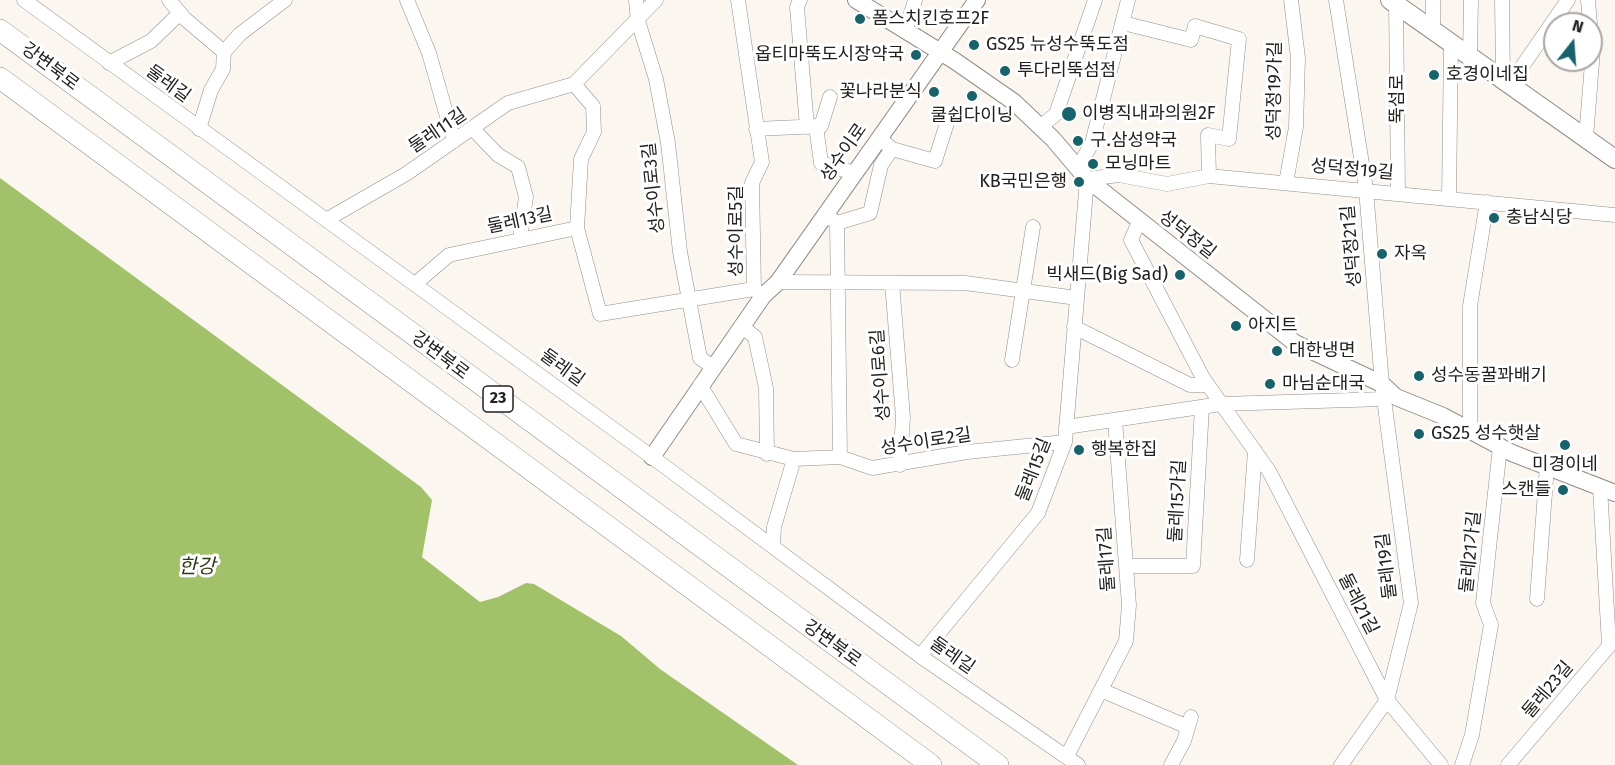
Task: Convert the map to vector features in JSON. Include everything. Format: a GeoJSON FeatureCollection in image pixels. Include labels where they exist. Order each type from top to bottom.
{"type":"FeatureCollection","features":[{"type":"Feature","properties":{"kind":"highway","name":"강변북로"},"geometry":{"type":"LineString","coordinates":[[0,30],[998,765]]}},
{"type":"Feature","properties":{"kind":"highway","name":"23"},"geometry":{"type":"LineString","coordinates":[[0,78],[874,724],[907,765]]}},
{"type":"Feature","properties":{"kind":"highway"},"geometry":{"type":"LineString","coordinates":[[874,724],[931,765]]}},
{"type":"Feature","properties":{"kind":"highway"},"geometry":{"type":"LineString","coordinates":[[968,744],[1012,765]]}},
{"type":"Feature","properties":{"kind":"main road","name":"뚝섬로"},"geometry":{"type":"LineString","coordinates":[[1394,2],[1615,159]]}},
{"type":"Feature","properties":{"kind":"street","name":"둘레길"},"geometry":{"type":"LineString","coordinates":[[24,0],[652,456],[920,656],[1072,761]]}},
{"type":"Feature","properties":{"kind":"street"},"geometry":{"type":"LineString","coordinates":[[169,0],[180,14],[224,52]]}},
{"type":"Feature","properties":{"kind":"street"},"geometry":{"type":"LineString","coordinates":[[199,129],[211,90],[223,69],[224,52],[240,34],[285,0]]}},
{"type":"Feature","properties":{"kind":"street"},"geometry":{"type":"LineString","coordinates":[[407,0],[429,54],[454,141]]}},
{"type":"Feature","properties":{"kind":"street","name":"성수이로3길"},"geometry":{"type":"LineString","coordinates":[[636,0],[638,21],[656,79],[668,143],[680,252],[700,358],[713,367]]}},
{"type":"Feature","properties":{"kind":"street","name":"둘레11길"},"geometry":{"type":"LineString","coordinates":[[326,220],[406,174],[508,104],[574,84],[656,0]]}},
{"type":"Feature","properties":{"kind":"street","name":"성수이로5길"},"geometry":{"type":"LineString","coordinates":[[738,0],[762,162],[752,183],[758,292]]}},
{"type":"Feature","properties":{"kind":"street"},"geometry":{"type":"LineString","coordinates":[[800,0],[796,7],[812,126],[821,163],[854,174]]}},
{"type":"Feature","properties":{"kind":"street"},"geometry":{"type":"LineString","coordinates":[[906,30],[915,0]]}},
{"type":"Feature","properties":{"kind":"street","name":"성수이로"},"geometry":{"type":"LineString","coordinates":[[652,456],[741,326],[758,292],[778,282],[831,219],[854,174],[885,144],[940,51],[977,0]]}},
{"type":"Feature","properties":{"kind":"street"},"geometry":{"type":"LineString","coordinates":[[1040,127],[1056,114],[1095,0]]}},
{"type":"Feature","properties":{"kind":"street"},"geometry":{"type":"LineString","coordinates":[[1082,174],[1128,0]]}},
{"type":"Feature","properties":{"kind":"street","name":"성덕정19가길"},"geometry":{"type":"LineString","coordinates":[[1286,183],[1296,127],[1298,58],[1291,0]]}},
{"type":"Feature","properties":{"kind":"street","name":"성덕정21길"},"geometry":{"type":"LineString","coordinates":[[1336,0],[1366,189],[1383,391]]}},
{"type":"Feature","properties":{"kind":"street"},"geometry":{"type":"LineString","coordinates":[[1433,0],[1433,30]]}},
{"type":"Feature","properties":{"kind":"street"},"geometry":{"type":"LineString","coordinates":[[1470,56],[1471,0]]}},
{"type":"Feature","properties":{"kind":"street"},"geometry":{"type":"LineString","coordinates":[[1502,0],[1506,81]]}},
{"type":"Feature","properties":{"kind":"street"},"geometry":{"type":"LineString","coordinates":[[1506,81],[1568,0]]}},
{"type":"Feature","properties":{"kind":"street","name":"성덕정길"},"geometry":{"type":"LineString","coordinates":[[859,1],[940,51],[1014,102],[1082,174],[1139,222],[1295,344],[1383,391],[1443,416],[1500,447],[1608,490]]}},
{"type":"Feature","properties":{"kind":"street","name":"뚝섬로"},"geometry":{"type":"LineString","coordinates":[[1394,2],[1398,193]]}},
{"type":"Feature","properties":{"kind":"street"},"geometry":{"type":"LineString","coordinates":[[109,63],[151,41],[180,14]]}},
{"type":"Feature","properties":{"kind":"street"},"geometry":{"type":"LineString","coordinates":[[1123,23],[1191,40],[1195,26],[1239,39],[1229,139],[1208,135],[1209,176]]}},
{"type":"Feature","properties":{"kind":"street"},"geometry":{"type":"LineString","coordinates":[[1449,198],[1451,43]]}},
{"type":"Feature","properties":{"kind":"street"},"geometry":{"type":"LineString","coordinates":[[1586,138],[1591,72]]}},
{"type":"Feature","properties":{"kind":"street"},"geometry":{"type":"LineString","coordinates":[[574,84],[593,106],[594,132],[581,159],[577,228]]}},
{"type":"Feature","properties":{"kind":"street"},"geometry":{"type":"LineString","coordinates":[[756,129],[821,126],[830,97]]}},
{"type":"Feature","properties":{"kind":"street"},"geometry":{"type":"LineString","coordinates":[[840,457],[838,283],[831,219],[870,213],[885,144],[935,161],[947,123]]}},
{"type":"Feature","properties":{"kind":"street"},"geometry":{"type":"LineString","coordinates":[[473,129],[498,155],[518,168],[526,197],[520,240]]}},
{"type":"Feature","properties":{"kind":"street","name":"성덕정19길"},"geometry":{"type":"LineString","coordinates":[[1082,174],[1119,175],[1167,184],[1209,176],[1366,189],[1615,215]]}},
{"type":"Feature","properties":{"kind":"street","name":"둘레15길"},"geometry":{"type":"LineString","coordinates":[[920,656],[1038,513],[1066,434],[1077,297],[1082,174]]}},
{"type":"Feature","properties":{"kind":"street"},"geometry":{"type":"LineString","coordinates":[[1470,431],[1470,306],[1487,202]]}},
{"type":"Feature","properties":{"kind":"street","name":"둘레21길"},"geometry":{"type":"LineString","coordinates":[[1139,222],[1131,240],[1208,385],[1269,471],[1387,700],[1441,765]]}},
{"type":"Feature","properties":{"kind":"street"},"geometry":{"type":"LineString","coordinates":[[1012,360],[1033,227]]}},
{"type":"Feature","properties":{"kind":"street","name":"둘레13길"},"geometry":{"type":"LineString","coordinates":[[416,284],[449,255],[577,228],[600,314],[758,292]]}},
{"type":"Feature","properties":{"kind":"street"},"geometry":{"type":"LineString","coordinates":[[778,282],[965,283],[1077,297]]}},
{"type":"Feature","properties":{"kind":"street","name":"성수이로6길"},"geometry":{"type":"LineString","coordinates":[[892,283],[903,417],[900,465]]}},
{"type":"Feature","properties":{"kind":"street"},"geometry":{"type":"LineString","coordinates":[[741,326],[755,337],[762,368],[766,388],[767,454]]}},
{"type":"Feature","properties":{"kind":"street"},"geometry":{"type":"LineString","coordinates":[[1074,327],[1190,385],[1208,385]]}},
{"type":"Feature","properties":{"kind":"street","name":"성수이로2길"},"geometry":{"type":"LineString","coordinates":[[700,386],[736,444],[767,454],[794,459],[840,457],[872,468],[900,465],[1066,434]]}},
{"type":"Feature","properties":{"kind":"street"},"geometry":{"type":"LineString","coordinates":[[1066,434],[1115,420],[1221,404],[1383,391]]}},
{"type":"Feature","properties":{"kind":"street","name":"둘레19길"},"geometry":{"type":"LineString","coordinates":[[1341,765],[1387,700],[1411,603],[1383,391]]}},
{"type":"Feature","properties":{"kind":"street","name":"둘레15가길"},"geometry":{"type":"LineString","coordinates":[[1126,566],[1193,566],[1202,407]]}},
{"type":"Feature","properties":{"kind":"street","name":"둘레17길"},"geometry":{"type":"LineString","coordinates":[[1072,761],[1101,690],[1126,641],[1129,605],[1115,420]]}},
{"type":"Feature","properties":{"kind":"street","name":"둘레21가길"},"geometry":{"type":"LineString","coordinates":[[1462,765],[1472,735],[1491,625],[1483,603],[1500,447]]}},
{"type":"Feature","properties":{"kind":"street"},"geometry":{"type":"LineString","coordinates":[[1247,560],[1255,451]]}},
{"type":"Feature","properties":{"kind":"street"},"geometry":{"type":"LineString","coordinates":[[773,547],[774,527],[794,459]]}},
{"type":"Feature","properties":{"kind":"street"},"geometry":{"type":"LineString","coordinates":[[1537,599],[1547,466]]}},
{"type":"Feature","properties":{"kind":"street"},"geometry":{"type":"LineString","coordinates":[[1608,490],[1612,642]]}},
{"type":"Feature","properties":{"kind":"street","name":"둘레23길"},"geometry":{"type":"LineString","coordinates":[[1508,765],[1612,642]]}},
{"type":"Feature","properties":{"kind":"street"},"geometry":{"type":"LineString","coordinates":[[1101,690],[1189,722],[1184,741],[1171,765]]}},
{"type":"Feature","properties":{"kind":"water","name":"한강"},"geometry":{"type":"Polygon","coordinates":[[[0,178],[421,487],[432,500],[422,557],[480,602],[498,597],[526,583],[534,584],[621,636],[660,669],[798,765],[0,765],[0,178]]]}},
{"type":"Feature","properties":{"kind":"place","name":"폼스치킨호프2F"},"geometry":{"type":"Point","coordinates":[860,19]}},
{"type":"Feature","properties":{"kind":"place","name":"GS25 뉴성수뚝도점"},"geometry":{"type":"Point","coordinates":[974,45]}},
{"type":"Feature","properties":{"kind":"place","name":"옵티마뚝도시장약국"},"geometry":{"type":"Point","coordinates":[916,55]}},
{"type":"Feature","properties":{"kind":"place","name":"투다리뚝섬점"},"geometry":{"type":"Point","coordinates":[1005,71]}},
{"type":"Feature","properties":{"kind":"place","name":"호경이네집"},"geometry":{"type":"Point","coordinates":[1434,75]}},
{"type":"Feature","properties":{"kind":"place","name":"꽃나라분식"},"geometry":{"type":"Point","coordinates":[934,92]}},
{"type":"Feature","properties":{"kind":"place","name":"쿨쉽다이닝"},"geometry":{"type":"Point","coordinates":[972,96]}},
{"type":"Feature","properties":{"kind":"place","name":"이병직내과의원2F"},"geometry":{"type":"Point","coordinates":[1069,114]}},
{"type":"Feature","properties":{"kind":"place","name":"구.삼성약국"},"geometry":{"type":"Point","coordinates":[1078,141]}},
{"type":"Feature","properties":{"kind":"place","name":"모닝마트"},"geometry":{"type":"Point","coordinates":[1093,164]}},
{"type":"Feature","properties":{"kind":"place","name":"KB국민은행"},"geometry":{"type":"Point","coordinates":[1079,182]}},
{"type":"Feature","properties":{"kind":"place","name":"충남식당"},"geometry":{"type":"Point","coordinates":[1494,218]}},
{"type":"Feature","properties":{"kind":"place","name":"자옥"},"geometry":{"type":"Point","coordinates":[1382,254]}},
{"type":"Feature","properties":{"kind":"place","name":"빅새드(Big Sad)"},"geometry":{"type":"Point","coordinates":[1180,275]}},
{"type":"Feature","properties":{"kind":"place","name":"아지트"},"geometry":{"type":"Point","coordinates":[1236,326]}},
{"type":"Feature","properties":{"kind":"place","name":"대한냉면"},"geometry":{"type":"Point","coordinates":[1277,351]}},
{"type":"Feature","properties":{"kind":"place","name":"성수동꿀꽈배기"},"geometry":{"type":"Point","coordinates":[1419,376]}},
{"type":"Feature","properties":{"kind":"place","name":"마님순대국"},"geometry":{"type":"Point","coordinates":[1270,384]}},
{"type":"Feature","properties":{"kind":"place","name":"GS25 성수햇살"},"geometry":{"type":"Point","coordinates":[1419,434]}},
{"type":"Feature","properties":{"kind":"place","name":"미경이네"},"geometry":{"type":"Point","coordinates":[1565,445]}},
{"type":"Feature","properties":{"kind":"place","name":"행복한집"},"geometry":{"type":"Point","coordinates":[1079,450]}},
{"type":"Feature","properties":{"kind":"place","name":"스캔들"},"geometry":{"type":"Point","coordinates":[1563,490]}}]}
